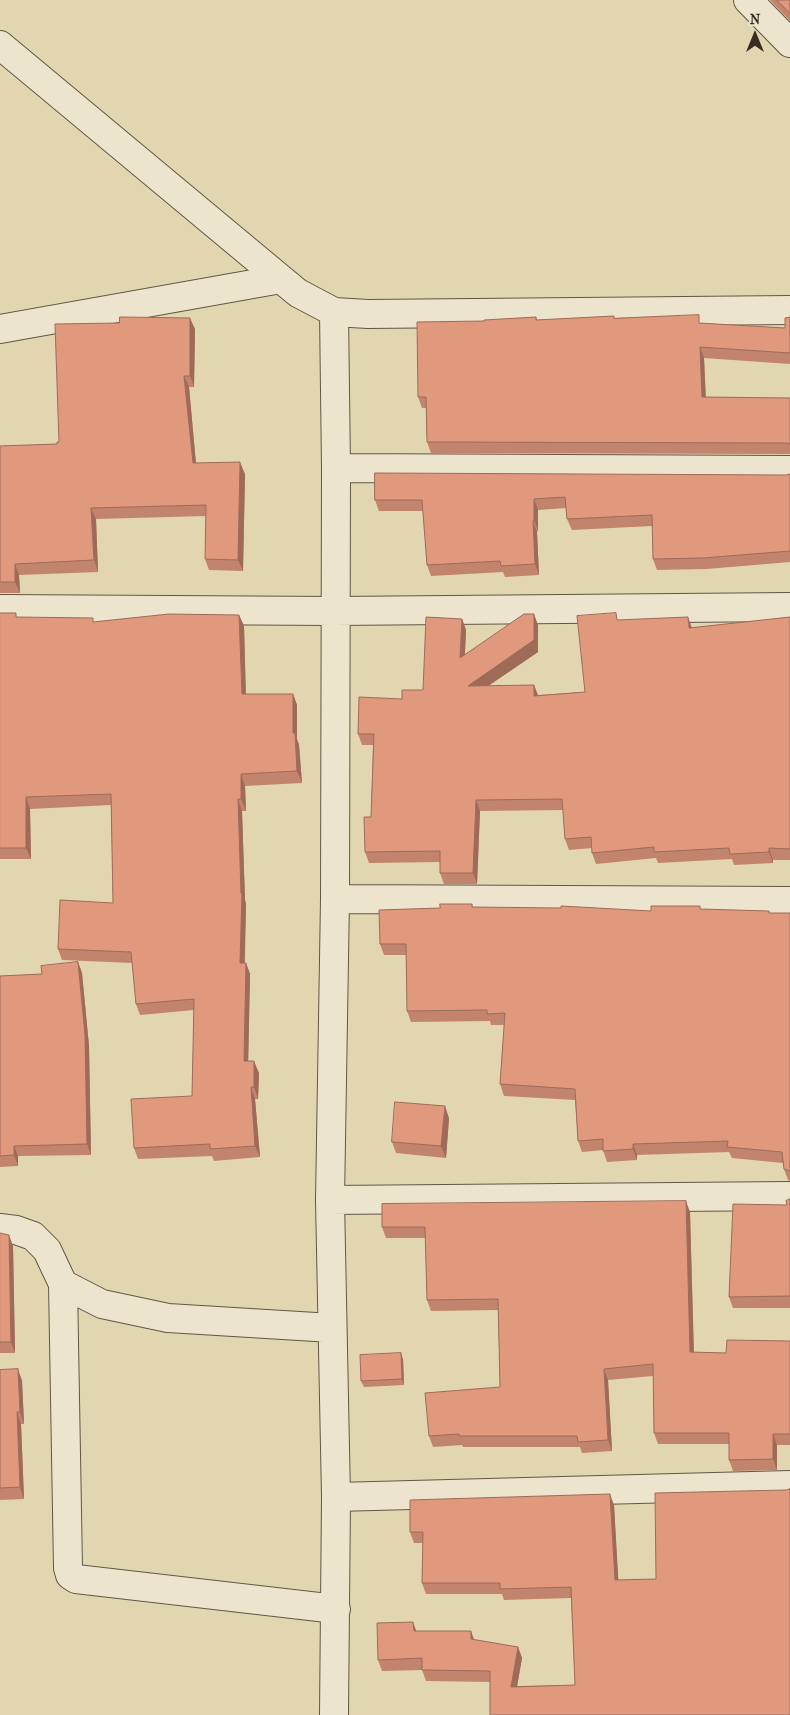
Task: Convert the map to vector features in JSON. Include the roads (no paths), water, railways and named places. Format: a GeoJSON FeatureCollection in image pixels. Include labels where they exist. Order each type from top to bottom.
{"type":"FeatureCollection","features":[{"type":"Feature","properties":{"kind":"street"},"geometry":{"type":"LineString","coordinates":[[748,0],[790,43]]}},
{"type":"Feature","properties":{"kind":"street"},"geometry":{"type":"LineString","coordinates":[[0,45],[298,293],[334,312],[368,314],[790,310]]}},
{"type":"Feature","properties":{"kind":"street"},"geometry":{"type":"LineString","coordinates":[[0,329],[281,279]]}},
{"type":"Feature","properties":{"kind":"street"},"geometry":{"type":"LineString","coordinates":[[334,312],[336,468],[335,898],[330,1200],[336,1497],[334,1715]]}},
{"type":"Feature","properties":{"kind":"street"},"geometry":{"type":"LineString","coordinates":[[336,468],[790,470]]}},
{"type":"Feature","properties":{"kind":"street"},"geometry":{"type":"LineString","coordinates":[[0,609],[335,611],[790,608]]}},
{"type":"Feature","properties":{"kind":"street"},"geometry":{"type":"LineString","coordinates":[[335,898],[790,901]]}},
{"type":"Feature","properties":{"kind":"street"},"geometry":{"type":"LineString","coordinates":[[330,1200],[790,1196]]}},
{"type":"Feature","properties":{"kind":"street"},"geometry":{"type":"LineString","coordinates":[[0,1228],[16,1230],[33,1236],[47,1250],[63,1284],[68,1568],[70,1575],[76,1579],[336,1609]]}},
{"type":"Feature","properties":{"kind":"street"},"geometry":{"type":"LineString","coordinates":[[63,1284],[102,1304],[168,1318],[332,1328]]}},
{"type":"Feature","properties":{"kind":"street"},"geometry":{"type":"LineString","coordinates":[[336,1497],[790,1485]]}}]}
